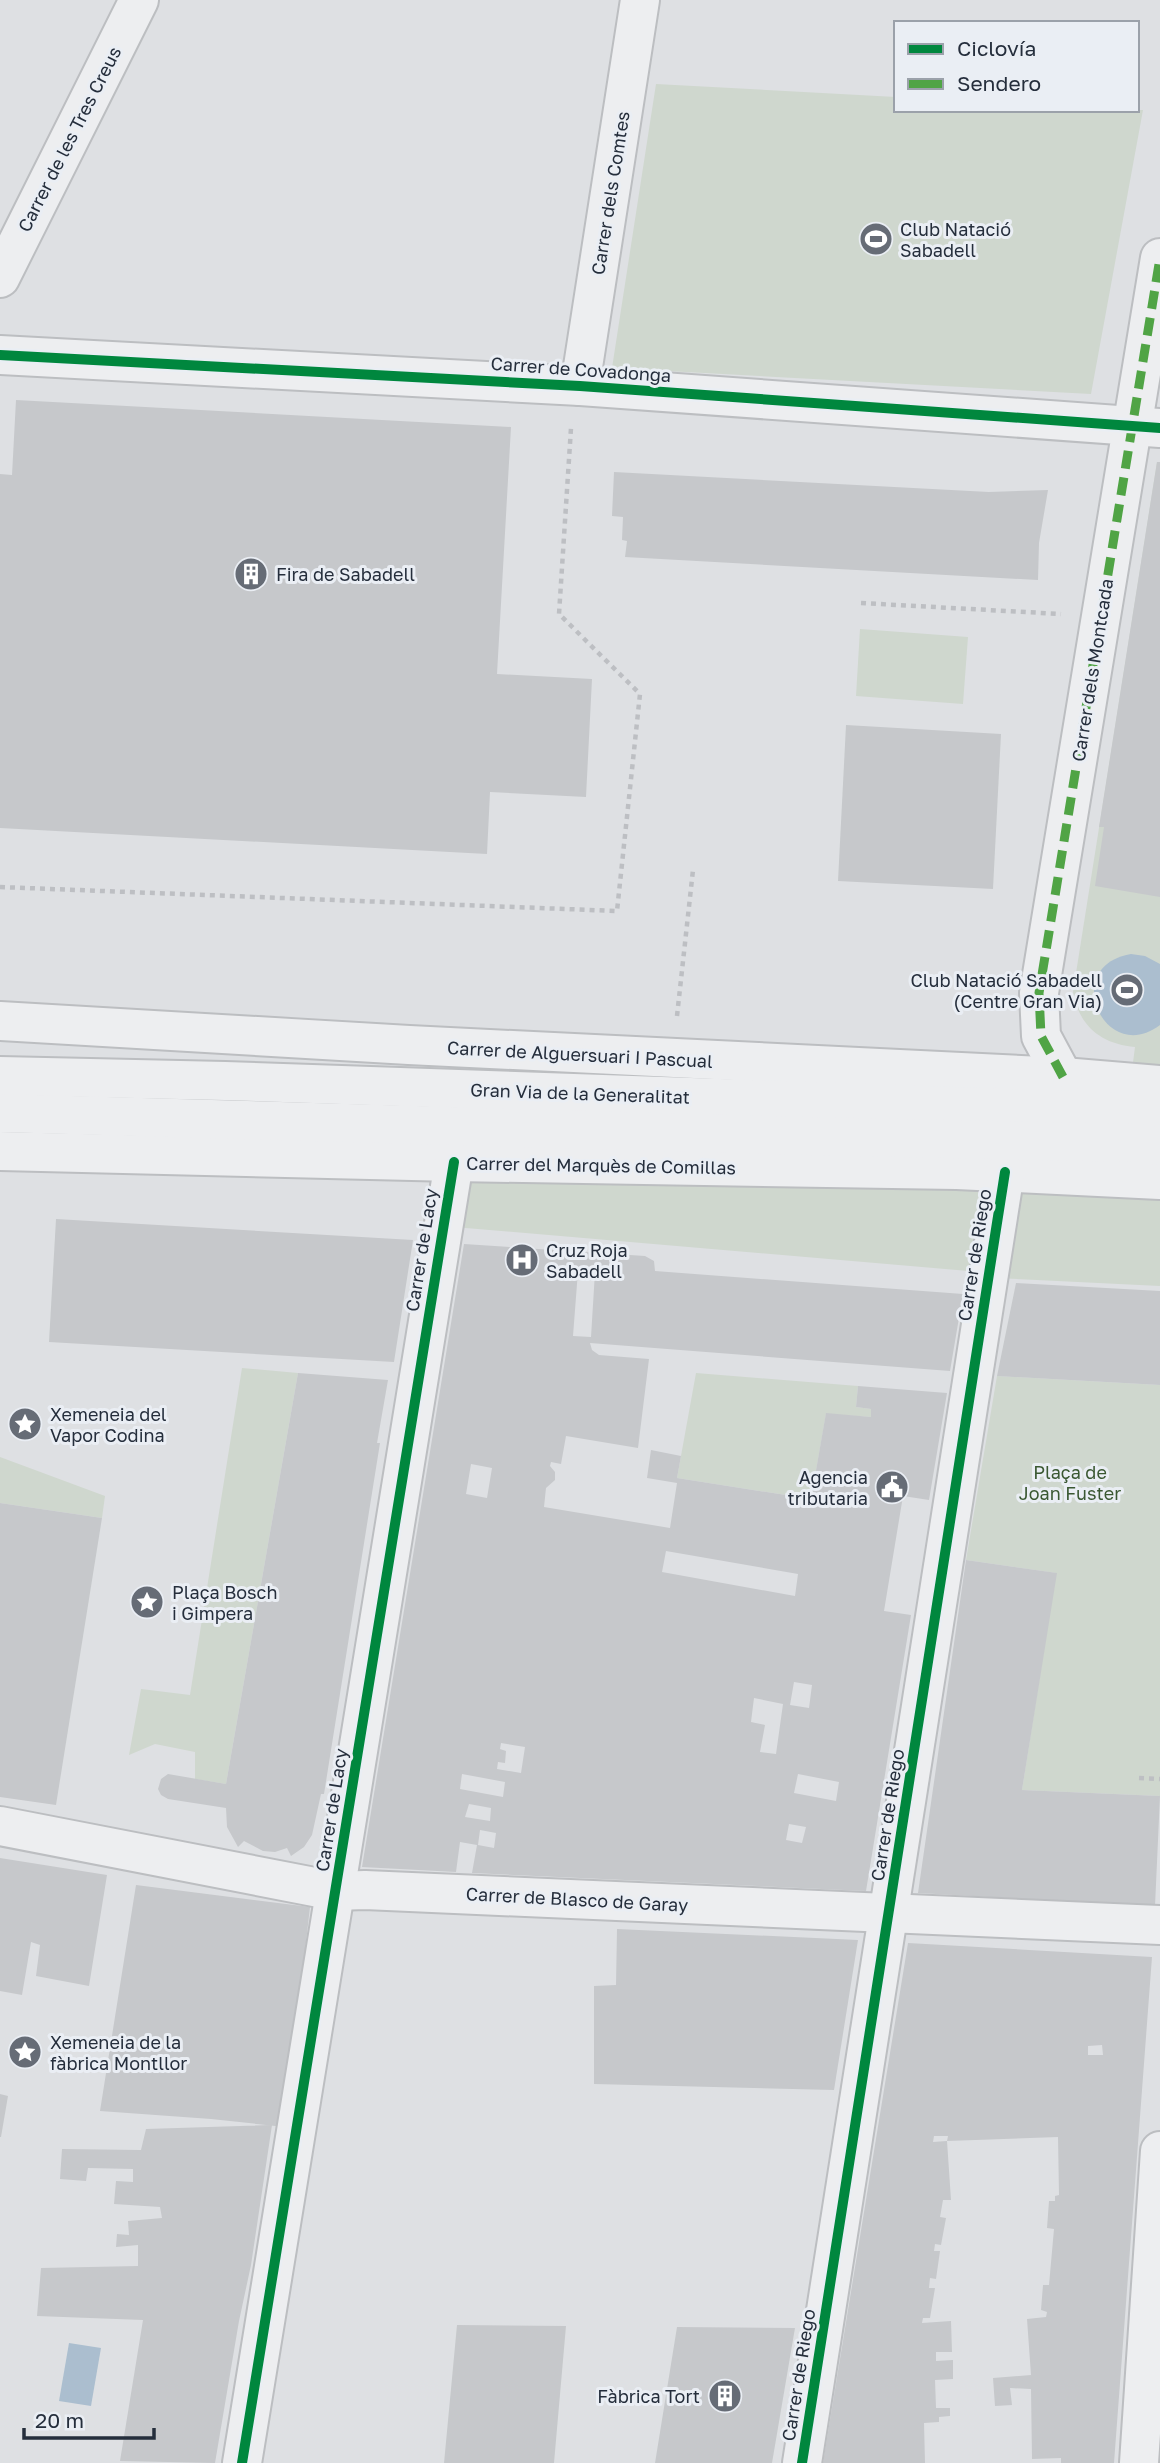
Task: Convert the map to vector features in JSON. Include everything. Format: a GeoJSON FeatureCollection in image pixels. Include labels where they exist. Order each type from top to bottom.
{"type":"FeatureCollection","features":[{"type":"Feature","properties":{"kind":"street","name":"Carrer de les Tres Creus"},"geometry":{"type":"LineString","coordinates":[[0,278],[139,0]]}},
{"type":"Feature","properties":{"kind":"street","name":"Carrer dels Comtes"},"geometry":{"type":"LineString","coordinates":[[580,386],[640,0]]}},
{"type":"Feature","properties":{"kind":"street","name":"Carrer dels Montcada"},"geometry":{"type":"LineString","coordinates":[[1063,1093],[1041,1036],[1039,993],[1101,616],[1146,427],[1160,258]]}},
{"type":"Feature","properties":{"kind":"street","name":"Carrer de Covadonga"},"geometry":{"type":"LineString","coordinates":[[0,355],[580,386],[1146,427]]}},
{"type":"Feature","properties":{"kind":"street","name":"Carrer de Alguersuari I Pascual"},"geometry":{"type":"LineString","coordinates":[[0,1021],[1010,1075],[1063,1093]]}},
{"type":"Feature","properties":{"kind":"street","name":"Gran Via de la Generalitat"},"geometry":{"type":"LineString","coordinates":[[0,1076],[1063,1093],[1160,1113]]}},
{"type":"Feature","properties":{"kind":"street"},"geometry":{"type":"LineString","coordinates":[[1063,1093],[1160,1085]]}},
{"type":"Feature","properties":{"kind":"street","name":"Gran Via de la Generalitat"},"geometry":{"type":"LineString","coordinates":[[0,1112],[551,1130],[1136,1143],[1160,1146]]}},
{"type":"Feature","properties":{"kind":"street","name":"Carrer del Marquès de Comillas"},"geometry":{"type":"LineString","coordinates":[[0,1151],[1005,1172],[1160,1180]]}},
{"type":"Feature","properties":{"kind":"street","name":"Carrer de Lacy"},"geometry":{"type":"LineString","coordinates":[[243,2463],[454,1162]]}},
{"type":"Feature","properties":{"kind":"street","name":"Carrer de Riego"},"geometry":{"type":"LineString","coordinates":[[802,2463],[1005,1172]]}},
{"type":"Feature","properties":{"kind":"street","name":"Carrer de Blasco de Garay"},"geometry":{"type":"LineString","coordinates":[[0,1826],[335,1891],[365,1890],[1160,1925]]}},
{"type":"Feature","properties":{"kind":"street"},"geometry":{"type":"LineString","coordinates":[[1139,2463],[1160,2151]]}},
{"type":"Feature","properties":{"kind":"path"},"geometry":{"type":"LineString","coordinates":[[0,887],[617,911],[640,694],[559,614],[570,432],[580,386]]}},
{"type":"Feature","properties":{"kind":"path"},"geometry":{"type":"LineString","coordinates":[[861,603],[1101,616]]}},
{"type":"Feature","properties":{"kind":"path"},"geometry":{"type":"LineString","coordinates":[[672,1058],[693,870]]}},
{"type":"Feature","properties":{"kind":"path"},"geometry":{"type":"LineString","coordinates":[[1139,1778],[1160,1779]]}},
{"type":"Feature","properties":{"kind":"green space","name":"Club Natació Sabadell"},"geometry":{"type":"Polygon","coordinates":[[[656,84],[894,97],[894,112],[1143,110],[1091,394],[612,368],[656,84]]]}},
{"type":"Feature","properties":{"kind":"green space"},"geometry":{"type":"Polygon","coordinates":[[[1157,462],[1160,462],[1160,1081],[1131,1078],[1135,1047],[1112,1042],[1086,1024],[1080,1015],[1073,992],[1157,462]]]}},
{"type":"Feature","properties":{"kind":"green space"},"geometry":{"type":"Polygon","coordinates":[[[860,629],[968,637],[963,704],[856,696],[860,629]]]}},
{"type":"Feature","properties":{"kind":"green space"},"geometry":{"type":"Polygon","coordinates":[[[454,1162],[993,1181],[980,1272],[454,1227],[454,1162]]]}},
{"type":"Feature","properties":{"kind":"green space"},"geometry":{"type":"Polygon","coordinates":[[[1011,1177],[1160,1186],[1160,1286],[995,1278],[1011,1177]]]}},
{"type":"Feature","properties":{"kind":"green space"},"geometry":{"type":"Polygon","coordinates":[[[242,1368],[298,1373],[226,1784],[195,1779],[195,1752],[155,1744],[129,1755],[141,1689],[190,1695],[242,1368]]]}},
{"type":"Feature","properties":{"kind":"green space"},"geometry":{"type":"Polygon","coordinates":[[[696,1373],[858,1386],[856,1407],[871,1409],[871,1417],[826,1414],[811,1499],[677,1478],[696,1373]]]}},
{"type":"Feature","properties":{"kind":"green space","name":"Plaça de Joan Fuster"},"geometry":{"type":"Polygon","coordinates":[[[997,1376],[1160,1385],[1160,1796],[1022,1790],[1056,1573],[966,1560],[997,1376]]]}},
{"type":"Feature","properties":{"kind":"green space"},"geometry":{"type":"Polygon","coordinates":[[[0,1457],[105,1496],[102,1518],[0,1503],[0,1457]]]}},
{"type":"Feature","properties":{"kind":"water","name":"Club Natació Sabadell (Centre Gran Via)"},"geometry":{"type":"Polygon","coordinates":[[[1131,954],[1145,956],[1160,964],[1160,1025],[1140,1034],[1122,1033],[1108,1024],[1098,1010],[1094,993],[1097,976],[1109,962],[1131,954]]]}},
{"type":"Feature","properties":{"kind":"water"},"geometry":{"type":"Polygon","coordinates":[[[69,2343],[101,2348],[91,2406],[59,2401],[69,2343]]]}},
{"type":"Feature","properties":{"kind":"building","name":"Fira de Sabadell"},"geometry":{"type":"Polygon","coordinates":[[[16,400],[511,427],[497,674],[592,679],[586,797],[490,792],[487,854],[0,828],[0,474],[12,475],[16,400]]]}},
{"type":"Feature","properties":{"kind":"building"},"geometry":{"type":"Polygon","coordinates":[[[1157,462],[1160,462],[1160,897],[1095,886],[1104,827],[1099,827],[1157,462]]]}},
{"type":"Feature","properties":{"kind":"building"},"geometry":{"type":"Polygon","coordinates":[[[614,472],[989,492],[1048,490],[1039,543],[1038,580],[625,557],[627,541],[622,540],[623,517],[612,516],[614,472]]]}},
{"type":"Feature","properties":{"kind":"building"},"geometry":{"type":"Polygon","coordinates":[[[846,725],[1001,734],[993,889],[838,881],[846,725]]]}},
{"type":"Feature","properties":{"kind":"building"},"geometry":{"type":"Polygon","coordinates":[[[56,1219],[413,1240],[394,1362],[49,1342],[56,1219]]]}},
{"type":"Feature","properties":{"kind":"building"},"geometry":{"type":"Polygon","coordinates":[[[464,1244],[645,1256],[654,1261],[655,1271],[963,1294],[950,1371],[590,1343],[592,1350],[599,1355],[649,1359],[638,1448],[566,1436],[561,1464],[551,1462],[550,1466],[555,1472],[555,1480],[546,1488],[544,1507],[670,1528],[677,1483],[647,1478],[651,1450],[681,1456],[677,1478],[811,1499],[826,1413],[871,1417],[871,1409],[856,1407],[858,1386],[947,1393],[929,1500],[903,1496],[884,1611],[911,1615],[866,1891],[472,1873],[477,1845],[460,1842],[456,1872],[362,1867],[464,1244]],[[578,1271],[573,1336],[591,1337],[595,1272],[578,1271]],[[471,1464],[466,1494],[487,1498],[492,1468],[471,1464]],[[666,1551],[662,1572],[795,1596],[798,1574],[666,1551]],[[794,1682],[790,1705],[809,1708],[812,1685],[794,1682]],[[754,1698],[751,1722],[765,1725],[760,1752],[776,1754],[783,1704],[754,1698]],[[501,1743],[500,1749],[506,1751],[505,1763],[498,1762],[497,1769],[521,1773],[525,1747],[501,1743]],[[462,1774],[460,1789],[503,1797],[505,1782],[462,1774]],[[798,1774],[794,1793],[836,1801],[839,1782],[798,1774]],[[469,1804],[465,1817],[490,1821],[491,1808],[469,1804]],[[789,1824],[786,1840],[802,1843],[806,1827],[789,1824]],[[480,1830],[478,1845],[494,1848],[496,1833],[480,1830]]]}},
{"type":"Feature","properties":{"kind":"building"},"geometry":{"type":"Polygon","coordinates":[[[1016,1283],[1160,1291],[1160,1385],[997,1376],[1016,1283]]]}},
{"type":"Feature","properties":{"kind":"building"},"geometry":{"type":"Polygon","coordinates":[[[298,1373],[388,1380],[324,1794],[321,1794],[312,1835],[304,1847],[291,1856],[287,1848],[275,1852],[263,1851],[244,1841],[238,1847],[227,1827],[226,1808],[168,1799],[161,1795],[158,1789],[161,1779],[168,1774],[226,1784],[298,1373]]]}},
{"type":"Feature","properties":{"kind":"building"},"geometry":{"type":"Polygon","coordinates":[[[0,1503],[102,1518],[56,1805],[0,1797],[0,1503]]]}},
{"type":"Feature","properties":{"kind":"building"},"geometry":{"type":"Polygon","coordinates":[[[966,1560],[1057,1573],[1022,1790],[1160,1796],[1155,1906],[918,1893],[966,1560]]]}},
{"type":"Feature","properties":{"kind":"building"},"geometry":{"type":"Polygon","coordinates":[[[0,1858],[107,1875],[89,1986],[36,1976],[40,1945],[31,1942],[22,1995],[0,1991],[0,1858]]]}},
{"type":"Feature","properties":{"kind":"building"},"geometry":{"type":"Polygon","coordinates":[[[136,1885],[310,1907],[285,2127],[100,2111],[136,1885]]]}},
{"type":"Feature","properties":{"kind":"building"},"geometry":{"type":"Polygon","coordinates":[[[617,1929],[858,1940],[834,2090],[594,2084],[594,1986],[616,1985],[617,1929]]]}},
{"type":"Feature","properties":{"kind":"building"},"geometry":{"type":"Polygon","coordinates":[[[908,1943],[1152,1957],[1114,2463],[1061,2463],[1061,2458],[1032,2459],[1031,2389],[1010,2388],[1012,2405],[995,2406],[993,2378],[1031,2375],[1027,2319],[1046,2317],[1047,2312],[1041,2310],[1043,2285],[1049,2285],[1054,2229],[1047,2228],[1049,2201],[1055,2201],[1055,2196],[1059,2195],[1058,2137],[947,2141],[951,2200],[943,2200],[940,2217],[946,2218],[941,2245],[935,2244],[934,2251],[940,2251],[936,2279],[930,2278],[929,2288],[935,2288],[930,2318],[923,2318],[922,2323],[951,2321],[952,2352],[936,2352],[936,2361],[953,2360],[953,2379],[935,2380],[936,2408],[950,2408],[950,2416],[939,2417],[939,2422],[924,2423],[925,2463],[823,2463],[908,1943]],[[1102,2045],[1088,2046],[1088,2055],[1103,2055],[1102,2045]],[[934,2136],[933,2142],[947,2141],[948,2136],[934,2136]]]}},
{"type":"Feature","properties":{"kind":"building"},"geometry":{"type":"Polygon","coordinates":[[[0,2094],[8,2096],[1,2137],[0,2137],[0,2094]]]}},
{"type":"Feature","properties":{"kind":"building"},"geometry":{"type":"Polygon","coordinates":[[[272,2125],[251,2265],[215,2463],[120,2461],[143,2320],[37,2316],[41,2268],[138,2266],[138,2245],[116,2247],[117,2234],[129,2235],[128,2221],[162,2218],[160,2207],[114,2204],[116,2181],[133,2182],[133,2169],[88,2168],[86,2181],[60,2179],[62,2149],[141,2150],[146,2129],[272,2125]]]}},
{"type":"Feature","properties":{"kind":"building"},"geometry":{"type":"Polygon","coordinates":[[[457,2325],[566,2326],[554,2463],[444,2463],[457,2325]]]}},
{"type":"Feature","properties":{"kind":"building","name":"Fàbrica Tort"},"geometry":{"type":"Polygon","coordinates":[[[677,2327],[795,2328],[772,2463],[655,2463],[677,2327]]]}},
{"type":"Feature","properties":{"kind":"marked path"},"geometry":{"type":"LineString","coordinates":[[1063,1077],[1041,1036],[1039,993],[1160,258]]}},
{"type":"Feature","properties":{"kind":"cycle path"},"geometry":{"type":"LineString","coordinates":[[0,355],[580,386],[1160,428]]}},
{"type":"Feature","properties":{"kind":"cycle path"},"geometry":{"type":"LineString","coordinates":[[242,2463],[454,1162]]}},
{"type":"Feature","properties":{"kind":"cycle path"},"geometry":{"type":"LineString","coordinates":[[802,2463],[1005,1172]]}},
{"type":"Feature","properties":{"kind":"place","name":"Club Natació Sabadell"},"geometry":{"type":"Point","coordinates":[876,239]}},
{"type":"Feature","properties":{"kind":"place","name":"Fira de Sabadell"},"geometry":{"type":"Point","coordinates":[251,574]}},
{"type":"Feature","properties":{"kind":"place","name":"Club Natació Sabadell (Centre Gran Via)"},"geometry":{"type":"Point","coordinates":[1127,990]}},
{"type":"Feature","properties":{"kind":"place","name":"Cruz Roja Sabadell"},"geometry":{"type":"Point","coordinates":[522,1260]}},
{"type":"Feature","properties":{"kind":"place","name":"Xemeneia del Vapor Codina"},"geometry":{"type":"Point","coordinates":[25,1424]}},
{"type":"Feature","properties":{"kind":"place","name":"Agencia tributaria"},"geometry":{"type":"Point","coordinates":[892,1487]}},
{"type":"Feature","properties":{"kind":"place","name":"Plaça Bosch i Gimpera"},"geometry":{"type":"Point","coordinates":[147,1602]}},
{"type":"Feature","properties":{"kind":"place","name":"Xemeneia de la fàbrica Montllor"},"geometry":{"type":"Point","coordinates":[25,2052]}},
{"type":"Feature","properties":{"kind":"place","name":"Fàbrica Tort"},"geometry":{"type":"Point","coordinates":[725,2396]}}]}
